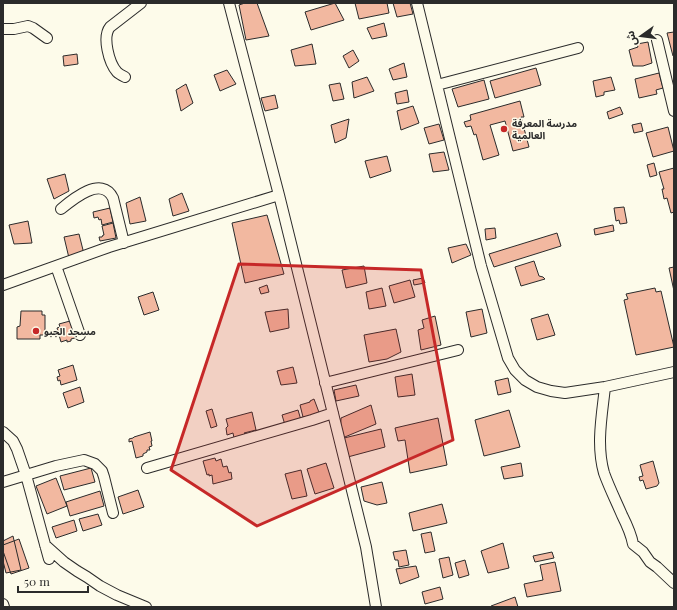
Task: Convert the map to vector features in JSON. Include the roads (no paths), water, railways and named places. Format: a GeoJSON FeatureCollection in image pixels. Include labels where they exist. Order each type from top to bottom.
{"type":"FeatureCollection","features":[{"type":"Feature","properties":{"kind":"street"},"geometry":{"type":"LineString","coordinates":[[125,77],[116,71],[112,63],[106,43],[107,30],[141,3]]}},
{"type":"Feature","properties":{"kind":"street"},"geometry":{"type":"LineString","coordinates":[[230,3],[366,546],[376,607]]}},
{"type":"Feature","properties":{"kind":"street"},"geometry":{"type":"LineString","coordinates":[[417,3],[481,266],[508,358],[515,370],[525,380],[537,387],[551,391],[565,392],[604,387],[674,372]]}},
{"type":"Feature","properties":{"kind":"street"},"geometry":{"type":"LineString","coordinates":[[3,29],[14,29],[28,26],[47,38]]}},
{"type":"Feature","properties":{"kind":"street"},"geometry":{"type":"LineString","coordinates":[[656,40],[669,72],[674,111]]}},
{"type":"Feature","properties":{"kind":"street"},"geometry":{"type":"LineString","coordinates":[[438,85],[578,48]]}},
{"type":"Feature","properties":{"kind":"street"},"geometry":{"type":"LineString","coordinates":[[62,209],[82,194],[93,189],[101,188],[107,190],[113,198],[124,243]]}},
{"type":"Feature","properties":{"kind":"street"},"geometry":{"type":"LineString","coordinates":[[3,285],[124,243],[279,195]]}},
{"type":"Feature","properties":{"kind":"street"},"geometry":{"type":"LineString","coordinates":[[56,266],[80,335]]}},
{"type":"Feature","properties":{"kind":"street"},"geometry":{"type":"LineString","coordinates":[[325,383],[458,350]]}},
{"type":"Feature","properties":{"kind":"street"},"geometry":{"type":"LineString","coordinates":[[604,387],[600,440],[604,473],[632,535],[633,544],[643,552],[650,562],[674,583]]}},
{"type":"Feature","properties":{"kind":"street"},"geometry":{"type":"LineString","coordinates":[[147,468],[312,420],[333,412]]}},
{"type":"Feature","properties":{"kind":"street"},"geometry":{"type":"LineString","coordinates":[[3,432],[13,441],[17,449],[26,475],[49,559]]}},
{"type":"Feature","properties":{"kind":"street"},"geometry":{"type":"LineString","coordinates":[[3,482],[56,466],[84,460],[95,464],[102,471],[113,513]]}},
{"type":"Feature","properties":{"kind":"street"},"geometry":{"type":"LineString","coordinates":[[45,544],[64,562],[100,586],[146,607]]}},
{"type":"Feature","properties":{"kind":"place","name":"مدرسة المعرفة العالمية"},"geometry":{"type":"Point","coordinates":[504,129]}},
{"type":"Feature","properties":{"kind":"place","name":"مسجد الجبو"},"geometry":{"type":"Point","coordinates":[36,331]}}]}
